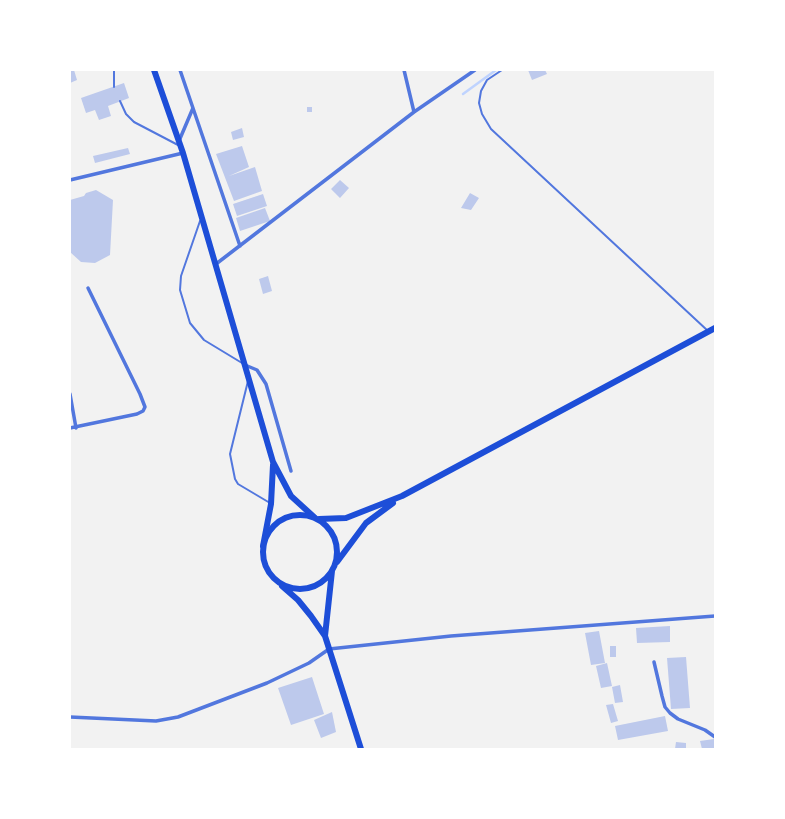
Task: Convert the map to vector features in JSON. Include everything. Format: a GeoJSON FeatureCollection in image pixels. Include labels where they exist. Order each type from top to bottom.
{"type":"FeatureCollection","features":[{"type":"Feature","properties":{"kind":"main road"},"geometry":{"type":"LineString","coordinates":[[154,70],[202,217],[273,462],[291,496],[328,527],[335,538],[338,551],[336,563]]}},
{"type":"Feature","properties":{"kind":"main road"},"geometry":{"type":"LineString","coordinates":[[263,546],[267,535],[273,526],[282,519],[297,515],[316,518],[346,518],[402,496],[712,330]]}},
{"type":"Feature","properties":{"kind":"main road"},"geometry":{"type":"LineString","coordinates":[[273,462],[271,504],[263,546],[265,565],[276,580],[298,600],[325,636],[361,749]]}},
{"type":"Feature","properties":{"kind":"main road"},"geometry":{"type":"LineString","coordinates":[[276,580],[287,587],[300,589],[312,587],[324,581],[366,523],[402,496]]}},
{"type":"Feature","properties":{"kind":"main road"},"geometry":{"type":"LineString","coordinates":[[325,636],[332,571]]}},
{"type":"Feature","properties":{"kind":"street"},"geometry":{"type":"LineString","coordinates":[[180,70],[240,246]]}},
{"type":"Feature","properties":{"kind":"street"},"geometry":{"type":"LineString","coordinates":[[404,70],[414,112]]}},
{"type":"Feature","properties":{"kind":"street"},"geometry":{"type":"LineString","coordinates":[[216,264],[414,112],[475,70]]}},
{"type":"Feature","properties":{"kind":"street"},"geometry":{"type":"LineString","coordinates":[[179,144],[194,108]]}},
{"type":"Feature","properties":{"kind":"street"},"geometry":{"type":"LineString","coordinates":[[70,180],[182,153]]}},
{"type":"Feature","properties":{"kind":"street"},"geometry":{"type":"LineString","coordinates":[[70,428],[76,428],[138,414],[143,411],[145,406],[88,288]]}},
{"type":"Feature","properties":{"kind":"street"},"geometry":{"type":"LineString","coordinates":[[245,364],[257,370],[266,384],[291,472]]}},
{"type":"Feature","properties":{"kind":"street"},"geometry":{"type":"LineString","coordinates":[[70,394],[76,428]]}},
{"type":"Feature","properties":{"kind":"street"},"geometry":{"type":"LineString","coordinates":[[70,717],[156,721],[178,717],[267,683],[309,663],[329,649],[451,636],[715,616]]}},
{"type":"Feature","properties":{"kind":"street"},"geometry":{"type":"LineString","coordinates":[[654,662],[665,707],[678,719],[705,730],[715,736]]}},
{"type":"Feature","properties":{"kind":"lane"},"geometry":{"type":"LineString","coordinates":[[114,70],[114,87]]}},
{"type":"Feature","properties":{"kind":"lane"},"geometry":{"type":"LineString","coordinates":[[502,70],[487,80],[481,91],[479,103],[480,109],[491,129],[712,330]]}},
{"type":"Feature","properties":{"kind":"lane"},"geometry":{"type":"LineString","coordinates":[[120,101],[126,114],[134,122],[179,144]]}},
{"type":"Feature","properties":{"kind":"lane"},"geometry":{"type":"LineString","coordinates":[[202,217],[180,276],[180,290],[190,323],[204,340],[245,364]]}},
{"type":"Feature","properties":{"kind":"lane"},"geometry":{"type":"LineString","coordinates":[[249,378],[230,454],[235,479],[238,484],[271,504]]}},
{"type":"Feature","properties":{"kind":"building"},"geometry":{"type":"Polygon","coordinates":[[[70,70],[74,70],[77,80],[70,83],[70,70]]]}},
{"type":"Feature","properties":{"kind":"building"},"geometry":{"type":"Polygon","coordinates":[[[528,70],[545,70],[547,74],[532,80],[528,70]]]}},
{"type":"Feature","properties":{"kind":"building"},"geometry":{"type":"Polygon","coordinates":[[[124,83],[129,98],[108,106],[111,116],[99,120],[95,110],[86,113],[81,98],[124,83]]]}},
{"type":"Feature","properties":{"kind":"building"},"geometry":{"type":"Polygon","coordinates":[[[307,107],[312,107],[312,112],[307,112],[307,107]]]}},
{"type":"Feature","properties":{"kind":"building"},"geometry":{"type":"Polygon","coordinates":[[[242,128],[244,137],[233,140],[231,132],[242,128]]]}},
{"type":"Feature","properties":{"kind":"building"},"geometry":{"type":"Polygon","coordinates":[[[242,146],[249,167],[229,176],[255,167],[262,191],[234,201],[216,154],[242,146]]]}},
{"type":"Feature","properties":{"kind":"building"},"geometry":{"type":"Polygon","coordinates":[[[128,148],[130,154],[95,163],[93,156],[128,148]]]}},
{"type":"Feature","properties":{"kind":"building"},"geometry":{"type":"Polygon","coordinates":[[[340,180],[349,188],[340,198],[331,189],[340,180]]]}},
{"type":"Feature","properties":{"kind":"building"},"geometry":{"type":"Polygon","coordinates":[[[96,190],[113,200],[110,255],[95,263],[81,262],[70,252],[70,200],[84,196],[86,193],[96,190]]]}},
{"type":"Feature","properties":{"kind":"building"},"geometry":{"type":"Polygon","coordinates":[[[470,193],[479,198],[471,210],[461,208],[470,193]]]}},
{"type":"Feature","properties":{"kind":"building"},"geometry":{"type":"Polygon","coordinates":[[[263,194],[267,206],[237,216],[233,204],[263,194]]]}},
{"type":"Feature","properties":{"kind":"building"},"geometry":{"type":"Polygon","coordinates":[[[265,208],[270,221],[240,231],[236,218],[265,208]]]}},
{"type":"Feature","properties":{"kind":"building"},"geometry":{"type":"Polygon","coordinates":[[[268,276],[272,291],[263,294],[259,279],[268,276]]]}},
{"type":"Feature","properties":{"kind":"building"},"geometry":{"type":"Polygon","coordinates":[[[670,626],[670,642],[637,643],[636,628],[670,626]]]}},
{"type":"Feature","properties":{"kind":"building"},"geometry":{"type":"Polygon","coordinates":[[[599,631],[605,663],[591,665],[585,633],[599,631]]]}},
{"type":"Feature","properties":{"kind":"building"},"geometry":{"type":"Polygon","coordinates":[[[610,646],[616,646],[616,657],[610,657],[610,646]]]}},
{"type":"Feature","properties":{"kind":"building"},"geometry":{"type":"Polygon","coordinates":[[[686,657],[690,708],[671,709],[667,658],[686,657]]]}},
{"type":"Feature","properties":{"kind":"building"},"geometry":{"type":"Polygon","coordinates":[[[607,663],[612,686],[601,688],[596,666],[607,663]]]}},
{"type":"Feature","properties":{"kind":"building"},"geometry":{"type":"Polygon","coordinates":[[[312,677],[324,714],[291,725],[278,688],[312,677]]]}},
{"type":"Feature","properties":{"kind":"building"},"geometry":{"type":"Polygon","coordinates":[[[620,685],[623,702],[615,703],[612,687],[620,685]]]}},
{"type":"Feature","properties":{"kind":"building"},"geometry":{"type":"Polygon","coordinates":[[[613,704],[618,721],[611,723],[606,705],[613,704]]]}},
{"type":"Feature","properties":{"kind":"building"},"geometry":{"type":"Polygon","coordinates":[[[332,712],[336,732],[321,738],[314,720],[332,712]]]}},
{"type":"Feature","properties":{"kind":"building"},"geometry":{"type":"Polygon","coordinates":[[[665,716],[668,731],[618,740],[615,726],[665,716]]]}},
{"type":"Feature","properties":{"kind":"building"},"geometry":{"type":"Polygon","coordinates":[[[714,739],[715,749],[702,749],[700,741],[714,739]]]}},
{"type":"Feature","properties":{"kind":"building"},"geometry":{"type":"Polygon","coordinates":[[[676,742],[686,743],[686,749],[675,749],[676,742]]]}},
{"type":"Feature","properties":{"kind":"waterway"},"geometry":{"type":"LineString","coordinates":[[463,94],[496,70]]}}]}
